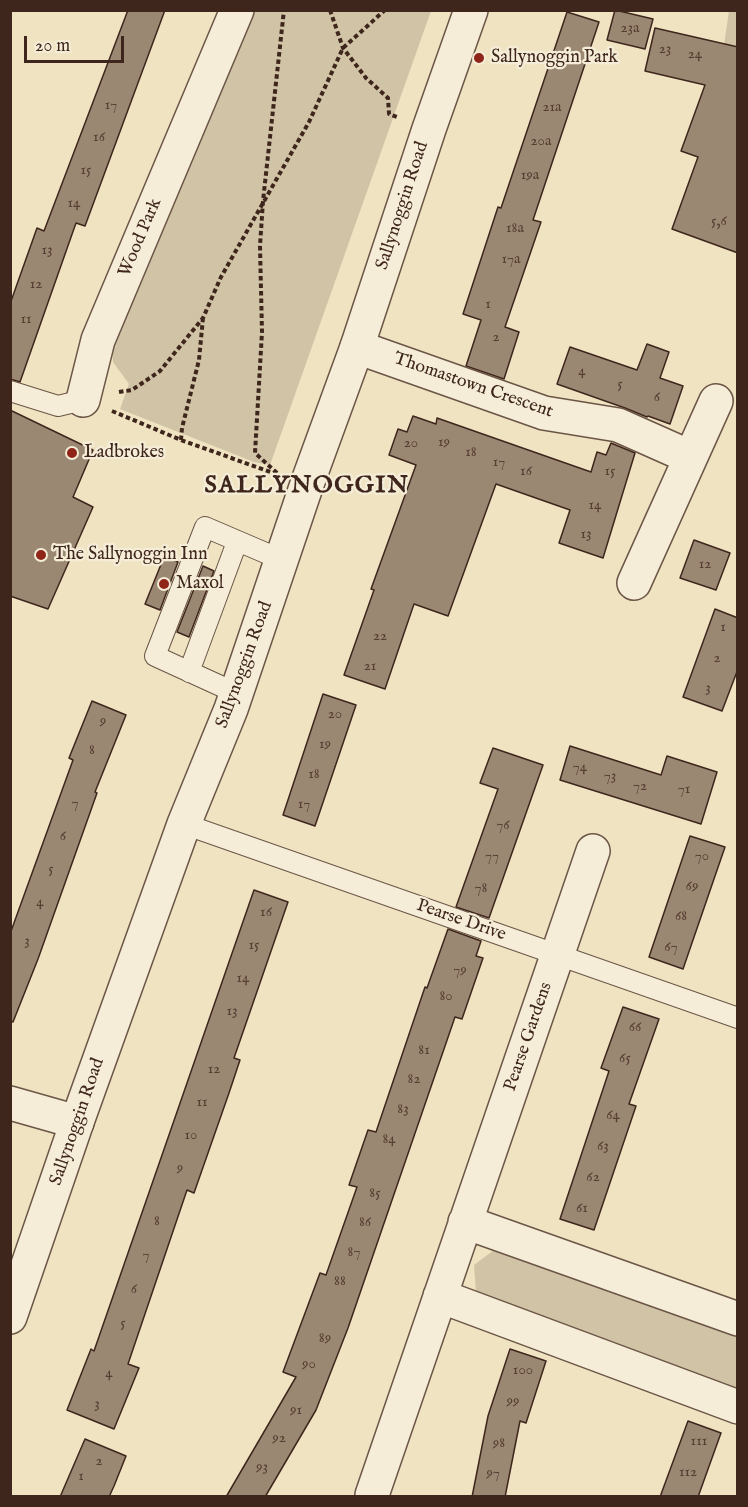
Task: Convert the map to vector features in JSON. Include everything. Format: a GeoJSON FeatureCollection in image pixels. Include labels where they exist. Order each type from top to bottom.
{"type":"FeatureCollection","features":[{"type":"Feature","properties":{"kind":"street","name":"Wood Park"},"geometry":{"type":"LineString","coordinates":[[83,400],[98,340],[237,10]]}},
{"type":"Feature","properties":{"kind":"street","name":"Sallynoggin Road"},"geometry":{"type":"LineString","coordinates":[[10,1317],[184,824],[236,693],[307,484],[357,347],[471,10]]}},
{"type":"Feature","properties":{"kind":"street","name":"Thomastown Crescent"},"geometry":{"type":"LineString","coordinates":[[357,347],[544,413],[618,425],[690,457]]}},
{"type":"Feature","properties":{"kind":"street"},"geometry":{"type":"LineString","coordinates":[[634,583],[716,400]]}},
{"type":"Feature","properties":{"kind":"street","name":"Pearse Gardens"},"geometry":{"type":"LineString","coordinates":[[372,1495],[593,851]]}},
{"type":"Feature","properties":{"kind":"street"},"geometry":{"type":"LineString","coordinates":[[10,1103],[77,1122]]}},
{"type":"Feature","properties":{"kind":"street"},"geometry":{"type":"LineString","coordinates":[[465,1222],[738,1319]]}},
{"type":"Feature","properties":{"kind":"street"},"geometry":{"type":"LineString","coordinates":[[440,1296],[738,1407]]}},
{"type":"Feature","properties":{"kind":"lane"},"geometry":{"type":"LineString","coordinates":[[10,391],[58,406],[83,400]]}},
{"type":"Feature","properties":{"kind":"lane"},"geometry":{"type":"LineString","coordinates":[[236,693],[155,656],[205,527],[282,560]]}},
{"type":"Feature","properties":{"kind":"lane"},"geometry":{"type":"LineString","coordinates":[[189,672],[237,542]]}},
{"type":"Feature","properties":{"kind":"lane","name":"Pearse Drive"},"geometry":{"type":"LineString","coordinates":[[184,824],[738,1018]]}},
{"type":"Feature","properties":{"kind":"path"},"geometry":{"type":"LineString","coordinates":[[83,400],[181,440],[278,475],[255,453],[262,332],[260,246],[284,10]]}},
{"type":"Feature","properties":{"kind":"path"},"geometry":{"type":"LineString","coordinates":[[330,10],[343,48],[366,78],[388,98],[389,114],[429,129]]}},
{"type":"Feature","properties":{"kind":"path"},"geometry":{"type":"LineString","coordinates":[[83,400],[132,390],[160,372],[203,318],[221,277],[309,122],[343,48],[385,10]]}},
{"type":"Feature","properties":{"kind":"path"},"geometry":{"type":"LineString","coordinates":[[181,440],[199,360],[203,318]]}},
{"type":"Feature","properties":{"kind":"shaded area"},"geometry":{"type":"Polygon","coordinates":[[[252,11],[431,11],[270,465],[254,462],[120,409],[129,384],[113,362],[112,347],[252,11]]]}},
{"type":"Feature","properties":{"kind":"shaded area"},"geometry":{"type":"Polygon","coordinates":[[[729,11],[737,11],[737,71],[724,45],[729,11]]]}},
{"type":"Feature","properties":{"kind":"shaded area"},"geometry":{"type":"Polygon","coordinates":[[[494,1250],[737,1333],[737,1393],[476,1293],[474,1265],[494,1250]]]}},
{"type":"Feature","properties":{"kind":"building"},"geometry":{"type":"Polygon","coordinates":[[[128,10],[165,10],[85,226],[76,223],[20,382],[10,379],[10,304],[37,228],[44,231],[128,10]]]}},
{"type":"Feature","properties":{"kind":"building"},"geometry":{"type":"Polygon","coordinates":[[[615,10],[653,19],[645,49],[607,40],[615,10]]]}},
{"type":"Feature","properties":{"kind":"building"},"geometry":{"type":"Polygon","coordinates":[[[567,12],[599,22],[533,220],[541,222],[505,327],[519,332],[504,379],[466,366],[481,320],[463,314],[567,12]]]}},
{"type":"Feature","properties":{"kind":"building"},"geometry":{"type":"Polygon","coordinates":[[[655,28],[738,47],[738,253],[672,229],[698,157],[681,151],[705,85],[645,71],[655,28]]]}},
{"type":"Feature","properties":{"kind":"building"},"geometry":{"type":"Polygon","coordinates":[[[647,344],[669,352],[660,378],[683,386],[670,424],[557,384],[570,347],[637,370],[647,344]]]}},
{"type":"Feature","properties":{"kind":"building","name":"The Sallynoggin Inn"},"geometry":{"type":"Polygon","coordinates":[[[10,410],[93,450],[73,497],[93,507],[48,609],[10,596],[10,410]]]}},
{"type":"Feature","properties":{"kind":"building"},"geometry":{"type":"Polygon","coordinates":[[[413,416],[436,424],[437,418],[591,472],[597,452],[606,455],[611,443],[635,453],[603,558],[559,543],[570,510],[496,484],[448,616],[414,604],[385,689],[344,675],[374,590],[371,589],[416,465],[389,455],[398,429],[407,432],[413,416]]]}},
{"type":"Feature","properties":{"kind":"building"},"geometry":{"type":"Polygon","coordinates":[[[694,540],[730,553],[716,590],[680,578],[694,540]]]}},
{"type":"Feature","properties":{"kind":"building"},"geometry":{"type":"Polygon","coordinates":[[[164,557],[178,562],[160,610],[145,604],[164,557]]]}},
{"type":"Feature","properties":{"kind":"building"},"geometry":{"type":"Polygon","coordinates":[[[203,566],[214,571],[189,637],[177,632],[203,566]]]}},
{"type":"Feature","properties":{"kind":"building"},"geometry":{"type":"Polygon","coordinates":[[[715,609],[738,618],[738,669],[722,711],[683,697],[715,609]]]}},
{"type":"Feature","properties":{"kind":"building"},"geometry":{"type":"Polygon","coordinates":[[[323,694],[356,705],[315,826],[283,815],[323,694]]]}},
{"type":"Feature","properties":{"kind":"building"},"geometry":{"type":"Polygon","coordinates":[[[92,701],[126,715],[95,792],[97,793],[38,959],[13,1022],[10,1021],[10,934],[73,760],[69,758],[92,701]]]}},
{"type":"Feature","properties":{"kind":"building"},"geometry":{"type":"Polygon","coordinates":[[[570,746],[661,775],[667,756],[717,772],[701,824],[560,780],[570,746]]]}},
{"type":"Feature","properties":{"kind":"building"},"geometry":{"type":"Polygon","coordinates":[[[493,748],[543,765],[489,918],[456,907],[498,789],[480,783],[493,748]]]}},
{"type":"Feature","properties":{"kind":"building"},"geometry":{"type":"Polygon","coordinates":[[[690,836],[725,847],[683,969],[649,957],[690,836]]]}},
{"type":"Feature","properties":{"kind":"building"},"geometry":{"type":"Polygon","coordinates":[[[254,890],[288,902],[234,1058],[240,1060],[229,1093],[194,1193],[187,1190],[128,1364],[139,1368],[114,1429],[67,1410],[91,1349],[94,1351],[254,890]]]}},
{"type":"Feature","properties":{"kind":"building"},"geometry":{"type":"Polygon","coordinates":[[[448,929],[481,941],[476,956],[483,958],[462,1019],[455,1017],[348,1328],[316,1410],[265,1497],[226,1497],[296,1377],[283,1372],[320,1273],[326,1275],[357,1187],[349,1185],[368,1130],[376,1132],[425,987],[427,988],[448,929]]]}},
{"type":"Feature","properties":{"kind":"building"},"geometry":{"type":"Polygon","coordinates":[[[623,1007],[659,1019],[629,1104],[636,1106],[594,1230],[560,1219],[609,1071],[601,1068],[623,1007]]]}},
{"type":"Feature","properties":{"kind":"building"},"geometry":{"type":"Polygon","coordinates":[[[510,1349],[546,1361],[526,1423],[520,1421],[505,1497],[472,1497],[488,1416],[510,1349]]]}},
{"type":"Feature","properties":{"kind":"building"},"geometry":{"type":"Polygon","coordinates":[[[688,1421],[721,1433],[698,1497],[660,1497],[688,1421]]]}},
{"type":"Feature","properties":{"kind":"building"},"geometry":{"type":"Polygon","coordinates":[[[85,1439],[126,1456],[114,1486],[109,1497],[60,1497],[85,1439]]]}},
{"type":"Feature","properties":{"kind":"place","name":"Sallynoggin Park"},"geometry":{"type":"Point","coordinates":[479,58]}},
{"type":"Feature","properties":{"kind":"place","name":"Ladbrokes"},"geometry":{"type":"Point","coordinates":[72,453]}},
{"type":"Feature","properties":{"kind":"place","name":"The Sallynoggin Inn"},"geometry":{"type":"Point","coordinates":[41,555]}},
{"type":"Feature","properties":{"kind":"place","name":"Maxol"},"geometry":{"type":"Point","coordinates":[164,584]}},
{"type":"Feature","properties":{"kind":"district","name":"SALLYNOGGIN"},"geometry":{"type":"Point","coordinates":[307,487]}}]}
